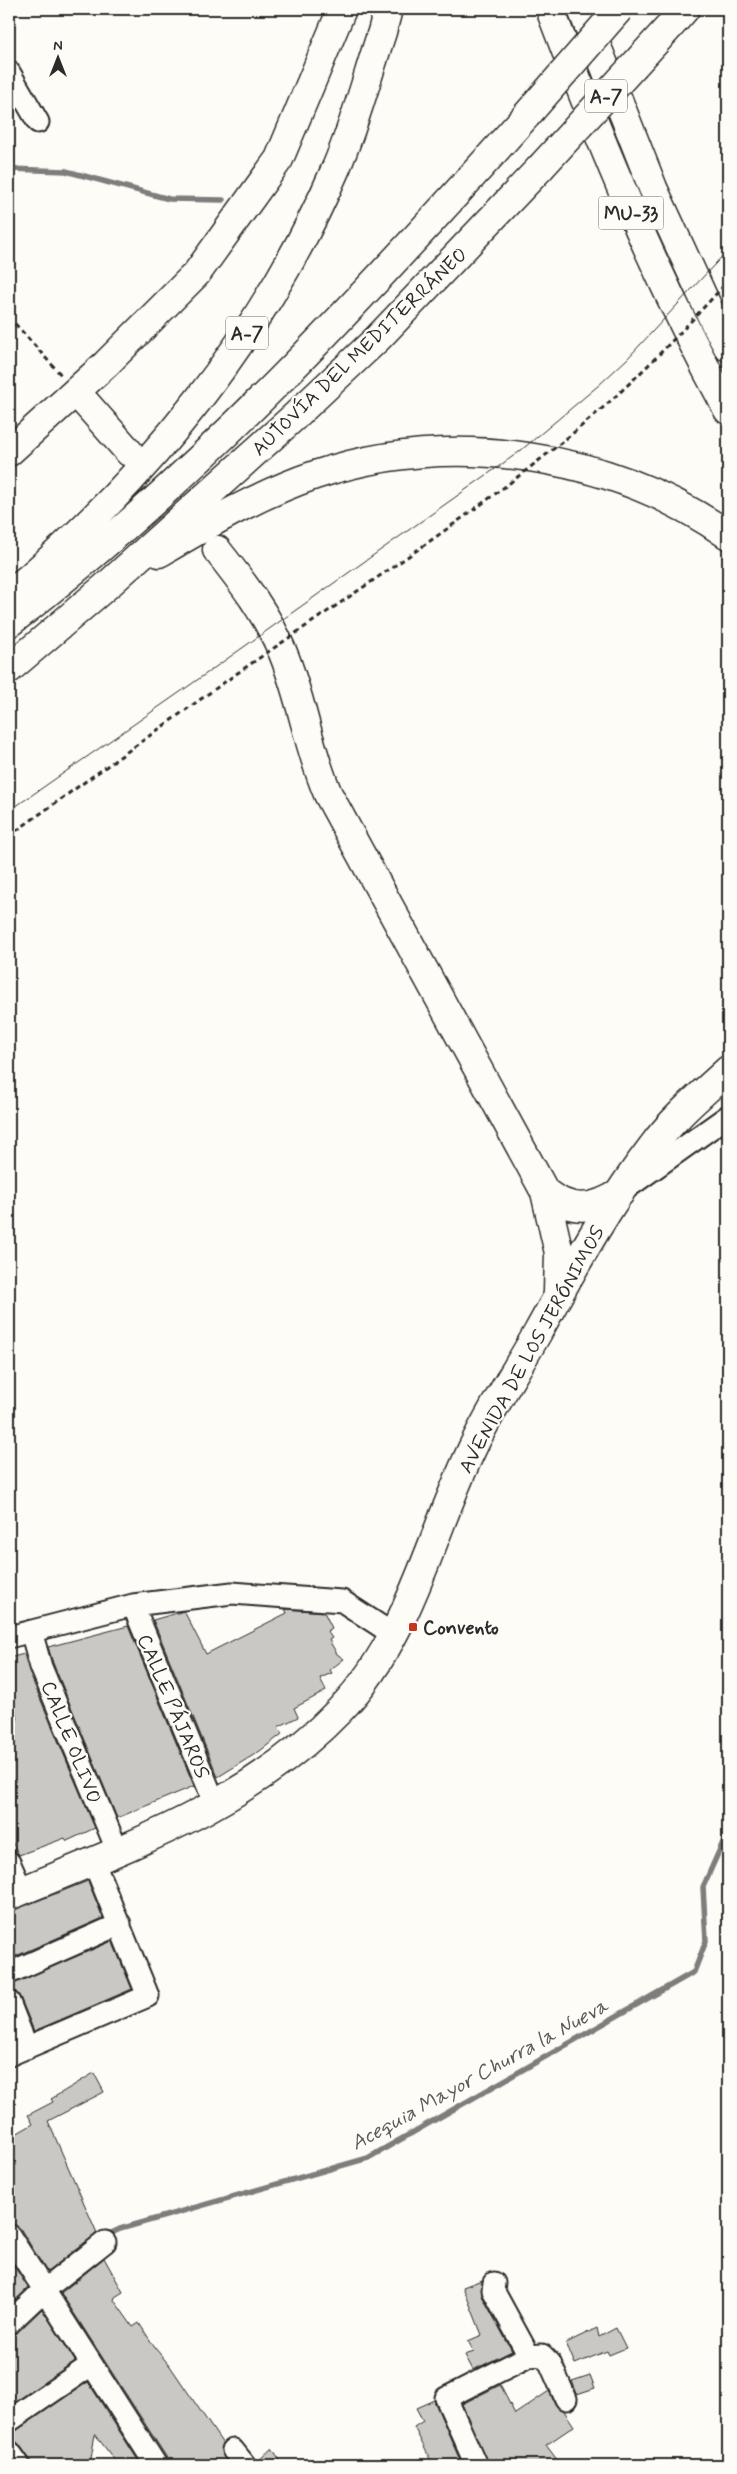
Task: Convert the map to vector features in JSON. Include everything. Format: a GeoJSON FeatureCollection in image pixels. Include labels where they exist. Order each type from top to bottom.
{"type":"FeatureCollection","features":[{"type":"Feature","properties":{"kind":"main road"},"geometry":{"type":"LineString","coordinates":[[9,452],[76,392],[197,273],[279,159],[342,9]]}},
{"type":"Feature","properties":{"kind":"main road","name":"A-7"},"geometry":{"type":"LineString","coordinates":[[9,595],[90,522],[137,474],[220,372],[261,311],[290,261],[336,167],[388,9]]}},
{"type":"Feature","properties":{"kind":"main road","name":"MU-33"},"geometry":{"type":"LineString","coordinates":[[550,9],[608,160],[660,276],[728,410]]}},
{"type":"Feature","properties":{"kind":"main road","name":"MU-33"},"geometry":{"type":"LineString","coordinates":[[582,9],[633,141],[711,314],[728,346]]}},
{"type":"Feature","properties":{"kind":"main road"},"geometry":{"type":"LineString","coordinates":[[596,9],[633,141]]}},
{"type":"Feature","properties":{"kind":"main road"},"geometry":{"type":"LineString","coordinates":[[9,623],[96,552],[238,423],[394,260],[526,116],[619,9]]}},
{"type":"Feature","properties":{"kind":"main road","name":"AUTOVÍA DEL MEDITERRÁNEO"},"geometry":{"type":"LineString","coordinates":[[9,669],[111,582],[294,417],[378,338],[541,167],[678,17]]}},
{"type":"Feature","properties":{"kind":"main road"},"geometry":{"type":"LineString","coordinates":[[76,392],[128,452]]}},
{"type":"Feature","properties":{"kind":"main road"},"geometry":{"type":"LineString","coordinates":[[111,582],[211,522],[282,488],[350,465],[416,454],[500,454],[560,462],[587,469],[662,496],[696,514],[728,535]]}},
{"type":"Feature","properties":{"kind":"main road"},"geometry":{"type":"LineString","coordinates":[[217,550],[246,586],[268,621],[290,672],[313,756],[328,794],[554,1198],[581,1227],[587,1246],[566,1246],[556,1235]]}},
{"type":"Feature","properties":{"kind":"main road","name":"AVENIDA DE LOS JERÓNIMOS"},"geometry":{"type":"LineString","coordinates":[[16,1894],[106,1858],[216,1806],[261,1778],[301,1747],[341,1709],[374,1667],[394,1635],[471,1451],[587,1246],[652,1146],[674,1120],[728,1070]]}},
{"type":"Feature","properties":{"kind":"main road"},"geometry":{"type":"LineString","coordinates":[[554,1198],[574,1207],[596,1206],[620,1193]]}},
{"type":"Feature","properties":{"kind":"main road"},"geometry":{"type":"LineString","coordinates":[[554,1198],[560,1271],[557,1298]]}},
{"type":"Feature","properties":{"kind":"street"},"geometry":{"type":"LineString","coordinates":[[9,72],[38,122]]}},
{"type":"Feature","properties":{"kind":"street"},"geometry":{"type":"LineString","coordinates":[[620,1193],[728,1116]]}},
{"type":"Feature","properties":{"kind":"street"},"geometry":{"type":"LineString","coordinates":[[9,1637],[133,1605],[232,1593],[342,1601],[394,1635]]}},
{"type":"Feature","properties":{"kind":"street","name":"CALLE PÁJAROS"},"geometry":{"type":"LineString","coordinates":[[133,1605],[216,1806]]}},
{"type":"Feature","properties":{"kind":"street","name":"CALLE OLIVO"},"geometry":{"type":"LineString","coordinates":[[18,2051],[148,1996],[120,1924],[106,1858],[41,1667],[31,1631]]}},
{"type":"Feature","properties":{"kind":"street"},"geometry":{"type":"LineString","coordinates":[[9,1862],[16,1894]]}},
{"type":"Feature","properties":{"kind":"street"},"geometry":{"type":"LineString","coordinates":[[9,1972],[120,1924]]}},
{"type":"Feature","properties":{"kind":"street"},"geometry":{"type":"LineString","coordinates":[[9,2002],[18,2051]]}},
{"type":"Feature","properties":{"kind":"street"},"geometry":{"type":"LineString","coordinates":[[9,2235],[156,2465]]}},
{"type":"Feature","properties":{"kind":"street"},"geometry":{"type":"LineString","coordinates":[[9,2322],[44,2290],[105,2242]]}},
{"type":"Feature","properties":{"kind":"street"},"geometry":{"type":"LineString","coordinates":[[494,2283],[493,2290],[529,2356]]}},
{"type":"Feature","properties":{"kind":"street"},"geometry":{"type":"LineString","coordinates":[[476,2465],[446,2398],[529,2356],[542,2354],[550,2362],[566,2398]]}},
{"type":"Feature","properties":{"kind":"street"},"geometry":{"type":"LineString","coordinates":[[9,2421],[91,2365]]}},
{"type":"Feature","properties":{"kind":"street"},"geometry":{"type":"LineString","coordinates":[[9,2451],[19,2465]]}},
{"type":"Feature","properties":{"kind":"path"},"geometry":{"type":"LineString","coordinates":[[9,836],[236,674],[448,528],[558,445],[599,411],[639,373],[728,280]]}},
{"type":"Feature","properties":{"kind":"path"},"geometry":{"type":"LineString","coordinates":[[9,317],[76,392]]}},
{"type":"Feature","properties":{"kind":"building"},"geometry":{"type":"Polygon","coordinates":[[[285,1609],[324,1612],[332,1628],[327,1631],[332,1638],[329,1640],[337,1654],[344,1659],[330,1670],[332,1673],[320,1678],[326,1691],[294,1708],[298,1717],[278,1727],[282,1734],[260,1751],[218,1777],[153,1620],[184,1611],[206,1654],[287,1613],[285,1609]]]}},
{"type":"Feature","properties":{"kind":"building"},"geometry":{"type":"Polygon","coordinates":[[[128,1626],[194,1786],[117,1818],[48,1647],[128,1626]]]}},
{"type":"Feature","properties":{"kind":"building"},"geometry":{"type":"Polygon","coordinates":[[[24,1654],[29,1672],[95,1828],[67,1841],[65,1838],[19,1855],[9,1837],[9,1722],[18,1719],[9,1697],[9,1658],[24,1654]]]}},
{"type":"Feature","properties":{"kind":"building"},"geometry":{"type":"Polygon","coordinates":[[[88,1881],[103,1918],[9,1959],[9,1912],[88,1881]]]}},
{"type":"Feature","properties":{"kind":"building"},"geometry":{"type":"Polygon","coordinates":[[[110,1942],[113,1943],[132,1989],[34,2031],[20,1997],[16,1992],[9,1990],[9,1985],[110,1942]]]}},
{"type":"Feature","properties":{"kind":"building"},"geometry":{"type":"Polygon","coordinates":[[[94,2073],[104,2092],[48,2121],[97,2233],[47,2272],[20,2228],[9,2223],[9,2138],[33,2124],[28,2115],[53,2102],[51,2099],[94,2073]]]}},
{"type":"Feature","properties":{"kind":"building"},"geometry":{"type":"Polygon","coordinates":[[[9,2258],[28,2288],[9,2306],[9,2258]]]}},
{"type":"Feature","properties":{"kind":"building"},"geometry":{"type":"Polygon","coordinates":[[[104,2258],[123,2292],[115,2297],[114,2300],[133,2327],[139,2323],[155,2348],[170,2366],[223,2444],[221,2452],[229,2465],[168,2465],[167,2458],[61,2293],[104,2258]]]}},
{"type":"Feature","properties":{"kind":"building"},"geometry":{"type":"Polygon","coordinates":[[[482,2280],[482,2296],[512,2351],[473,2370],[465,2355],[474,2352],[468,2341],[482,2335],[463,2287],[482,2280]]]}},
{"type":"Feature","properties":{"kind":"building"},"geometry":{"type":"Polygon","coordinates":[[[42,2309],[75,2361],[9,2406],[9,2335],[18,2332],[42,2309]]]}},
{"type":"Feature","properties":{"kind":"building"},"geometry":{"type":"Polygon","coordinates":[[[597,2328],[599,2337],[616,2328],[626,2348],[609,2355],[607,2351],[575,2364],[566,2343],[597,2328]]]}},
{"type":"Feature","properties":{"kind":"building"},"geometry":{"type":"Polygon","coordinates":[[[590,2375],[595,2388],[577,2394],[572,2381],[590,2375]]]}},
{"type":"Feature","properties":{"kind":"building"},"geometry":{"type":"Polygon","coordinates":[[[88,2382],[141,2465],[118,2465],[95,2434],[90,2465],[31,2465],[29,2458],[19,2444],[9,2439],[9,2433],[16,2431],[88,2382]]]}},
{"type":"Feature","properties":{"kind":"building"},"geometry":{"type":"Polygon","coordinates":[[[500,2385],[515,2414],[549,2391],[555,2404],[564,2411],[574,2426],[546,2445],[561,2465],[488,2465],[462,2404],[500,2385]]]}},
{"type":"Feature","properties":{"kind":"building"},"geometry":{"type":"Polygon","coordinates":[[[434,2400],[462,2465],[433,2465],[414,2427],[423,2421],[416,2408],[434,2400]]]}},
{"type":"Feature","properties":{"kind":"building"},"geometry":{"type":"Polygon","coordinates":[[[272,2448],[283,2465],[257,2465],[257,2462],[272,2448]]]}},
{"type":"Feature","properties":{"kind":"waterway"},"geometry":{"type":"LineString","coordinates":[[9,169],[66,171],[169,199],[223,200]]}},
{"type":"Feature","properties":{"kind":"waterway","name":"Acequia Mayor Churra la Nueva"},"geometry":{"type":"LineString","coordinates":[[105,2236],[120,2229],[368,2158],[694,1972],[706,1941],[703,1887],[728,1831]]}},
{"type":"Feature","properties":{"kind":"tunnel"},"geometry":{"type":"LineString","coordinates":[[129,452],[201,533]]}},
{"type":"Feature","properties":{"kind":"tram line"},"geometry":{"type":"LineString","coordinates":[[9,811],[519,452],[627,359],[728,250]]}},
{"type":"Feature","properties":{"kind":"place","name":"Convento"},"geometry":{"type":"Point","coordinates":[413,1627]}}]}
